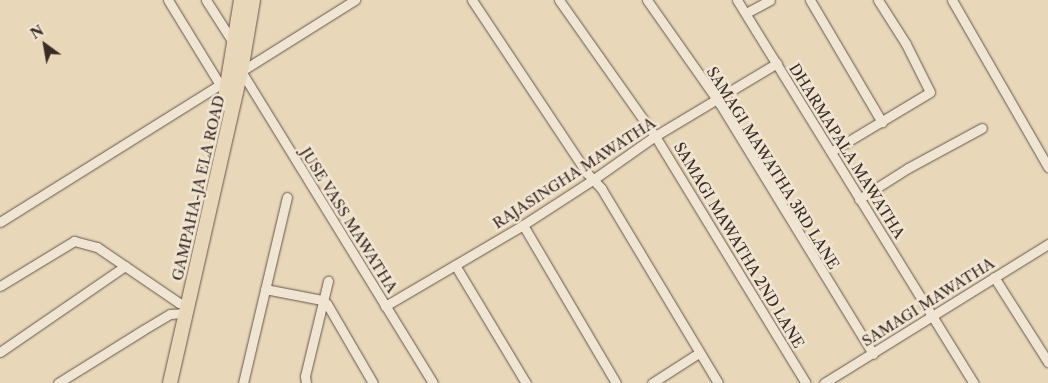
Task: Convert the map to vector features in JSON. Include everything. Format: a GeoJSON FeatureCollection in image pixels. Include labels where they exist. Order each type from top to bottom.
{"type":"FeatureCollection","features":[{"type":"Feature","properties":{"kind":"highway","name":"GAMPAHA-JA ELA ROAD"},"geometry":{"type":"LineString","coordinates":[[170,383],[182,308],[230,78],[241,0]]}},
{"type":"Feature","properties":{"kind":"highway","name":"GAMPAHA-JA ELA ROAD"},"geometry":{"type":"LineString","coordinates":[[230,78],[253,0]]}},
{"type":"Feature","properties":{"kind":"highway","name":"GAMPAHA-JA ELA ROAD"},"geometry":{"type":"LineString","coordinates":[[161,383],[182,308]]}},
{"type":"Feature","properties":{"kind":"street","name":"JUSE VASS MAWATHA"},"geometry":{"type":"LineString","coordinates":[[168,0],[230,78],[386,306],[432,383]]}},
{"type":"Feature","properties":{"kind":"street"},"geometry":{"type":"LineString","coordinates":[[206,0],[235,45]]}},
{"type":"Feature","properties":{"kind":"street"},"geometry":{"type":"LineString","coordinates":[[0,222],[355,0]]}},
{"type":"Feature","properties":{"kind":"street"},"geometry":{"type":"LineString","coordinates":[[472,0],[587,173],[594,179],[718,383]]}},
{"type":"Feature","properties":{"kind":"street","name":"SAMAGI MAWATHA 2ND LANE"},"geometry":{"type":"LineString","coordinates":[[560,0],[655,136],[806,383]]}},
{"type":"Feature","properties":{"kind":"street","name":"SAMAGI MAWATHA 3RD LANE"},"geometry":{"type":"LineString","coordinates":[[648,0],[716,98],[872,354]]}},
{"type":"Feature","properties":{"kind":"street","name":"DHARMAPALA MAWATHA"},"geometry":{"type":"LineString","coordinates":[[738,0],[974,383]]}},
{"type":"Feature","properties":{"kind":"street"},"geometry":{"type":"LineString","coordinates":[[746,13],[770,0]]}},
{"type":"Feature","properties":{"kind":"street"},"geometry":{"type":"LineString","coordinates":[[810,0],[882,122]]}},
{"type":"Feature","properties":{"kind":"street"},"geometry":{"type":"LineString","coordinates":[[832,151],[930,92],[906,44],[878,0]]}},
{"type":"Feature","properties":{"kind":"street"},"geometry":{"type":"LineString","coordinates":[[952,0],[1048,167]]}},
{"type":"Feature","properties":{"kind":"street","name":"RAJASINGHA MAWATHA"},"geometry":{"type":"LineString","coordinates":[[386,306],[523,225],[594,179],[655,136],[777,63]]}},
{"type":"Feature","properties":{"kind":"street"},"geometry":{"type":"LineString","coordinates":[[859,199],[908,168],[982,128]]}},
{"type":"Feature","properties":{"kind":"street"},"geometry":{"type":"LineString","coordinates":[[243,383],[287,197]]}},
{"type":"Feature","properties":{"kind":"street"},"geometry":{"type":"LineString","coordinates":[[523,225],[616,383]]}},
{"type":"Feature","properties":{"kind":"street"},"geometry":{"type":"LineString","coordinates":[[0,286],[74,241],[97,247],[182,308],[142,330],[58,383]]}},
{"type":"Feature","properties":{"kind":"street","name":"SAMAGI MAWATHA"},"geometry":{"type":"LineString","coordinates":[[824,383],[934,317],[1048,244]]}},
{"type":"Feature","properties":{"kind":"street"},"geometry":{"type":"LineString","coordinates":[[455,265],[526,383]]}},
{"type":"Feature","properties":{"kind":"street"},"geometry":{"type":"LineString","coordinates":[[0,352],[125,266]]}},
{"type":"Feature","properties":{"kind":"street"},"geometry":{"type":"LineString","coordinates":[[994,277],[1048,362]]}},
{"type":"Feature","properties":{"kind":"street"},"geometry":{"type":"LineString","coordinates":[[306,383],[305,376],[328,281]]}},
{"type":"Feature","properties":{"kind":"street"},"geometry":{"type":"LineString","coordinates":[[265,289],[322,300],[327,304],[373,383]]}},
{"type":"Feature","properties":{"kind":"street"},"geometry":{"type":"LineString","coordinates":[[652,383],[699,353]]}}]}
